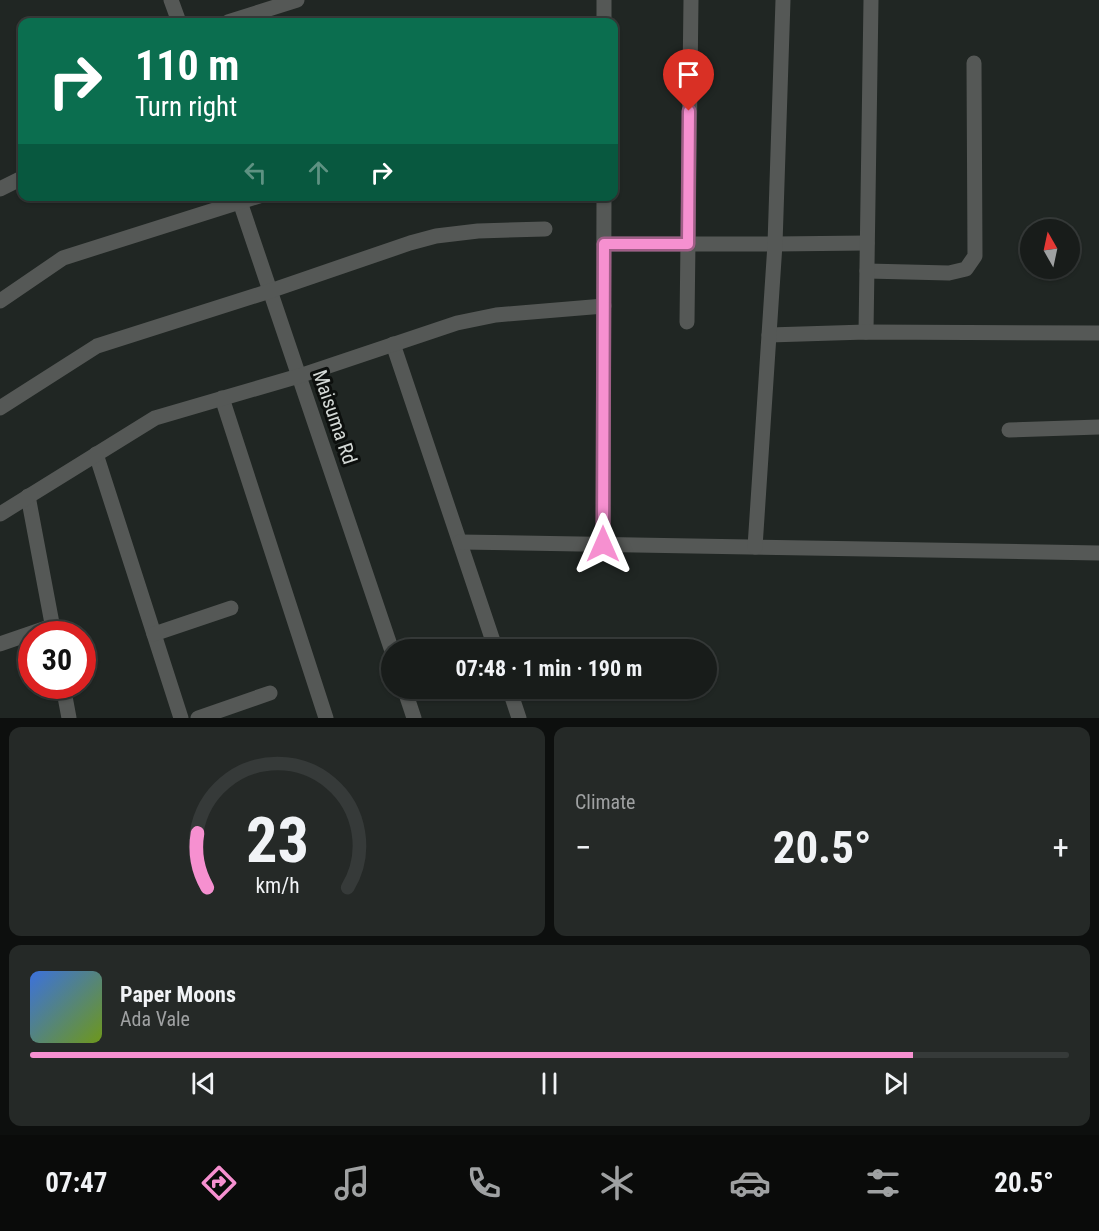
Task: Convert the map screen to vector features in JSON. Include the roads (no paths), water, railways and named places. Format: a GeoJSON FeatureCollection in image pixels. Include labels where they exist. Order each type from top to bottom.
{"type":"FeatureCollection","features":[{"type":"Feature","properties":{"kind":"street"},"geometry":{"type":"LineString","coordinates":[[171,0],[178,18]]}},
{"type":"Feature","properties":{"kind":"street"},"geometry":{"type":"LineString","coordinates":[[241,18],[297,0]]}},
{"type":"Feature","properties":{"kind":"street"},"geometry":{"type":"LineString","coordinates":[[604,0],[604,18]]}},
{"type":"Feature","properties":{"kind":"street"},"geometry":{"type":"LineString","coordinates":[[687,322],[691,0]]}},
{"type":"Feature","properties":{"kind":"street"},"geometry":{"type":"LineString","coordinates":[[755,547],[776,244],[783,0]]}},
{"type":"Feature","properties":{"kind":"street"},"geometry":{"type":"LineString","coordinates":[[866,332],[871,0]]}},
{"type":"Feature","properties":{"kind":"street"},"geometry":{"type":"LineString","coordinates":[[867,272],[949,273],[966,269],[975,256],[974,63]]}},
{"type":"Feature","properties":{"kind":"street"},"geometry":{"type":"LineString","coordinates":[[0,189],[18,180]]}},
{"type":"Feature","properties":{"kind":"street"},"geometry":{"type":"LineString","coordinates":[[0,301],[63,258],[236,201]]}},
{"type":"Feature","properties":{"kind":"street","name":"Maisuma Rd"},"geometry":{"type":"LineString","coordinates":[[239,201],[388,639]]}},
{"type":"Feature","properties":{"kind":"street"},"geometry":{"type":"LineString","coordinates":[[603,544],[604,201]]}},
{"type":"Feature","properties":{"kind":"street"},"geometry":{"type":"LineString","coordinates":[[0,408],[97,346],[270,291],[410,243],[436,236],[478,231],[545,229]]}},
{"type":"Feature","properties":{"kind":"street"},"geometry":{"type":"LineString","coordinates":[[604,244],[867,243]]}},
{"type":"Feature","properties":{"kind":"street"},"geometry":{"type":"LineString","coordinates":[[0,514],[155,418],[299,376],[457,323],[496,315],[604,306]]}},
{"type":"Feature","properties":{"kind":"street"},"geometry":{"type":"LineString","coordinates":[[769,335],[866,332],[1099,333]]}},
{"type":"Feature","properties":{"kind":"street"},"geometry":{"type":"LineString","coordinates":[[393,344],[492,639]]}},
{"type":"Feature","properties":{"kind":"street"},"geometry":{"type":"LineString","coordinates":[[222,398],[326,718]]}},
{"type":"Feature","properties":{"kind":"street"},"geometry":{"type":"LineString","coordinates":[[1009,430],[1099,427]]}},
{"type":"Feature","properties":{"kind":"street"},"geometry":{"type":"LineString","coordinates":[[96,454],[181,718]]}},
{"type":"Feature","properties":{"kind":"street"},"geometry":{"type":"LineString","coordinates":[[28,496],[51,621]]}},
{"type":"Feature","properties":{"kind":"street"},"geometry":{"type":"LineString","coordinates":[[460,542],[1099,553]]}},
{"type":"Feature","properties":{"kind":"street"},"geometry":{"type":"LineString","coordinates":[[154,634],[231,608]]}},
{"type":"Feature","properties":{"kind":"street"},"geometry":{"type":"LineString","coordinates":[[0,644],[18,639]]}},
{"type":"Feature","properties":{"kind":"street"},"geometry":{"type":"LineString","coordinates":[[198,718],[270,693]]}},
{"type":"Feature","properties":{"kind":"street"},"geometry":{"type":"LineString","coordinates":[[65,699],[69,718]]}},
{"type":"Feature","properties":{"kind":"street"},"geometry":{"type":"LineString","coordinates":[[408,699],[414,718]]}},
{"type":"Feature","properties":{"kind":"street"},"geometry":{"type":"LineString","coordinates":[[513,699],[519,718]]}}]}
